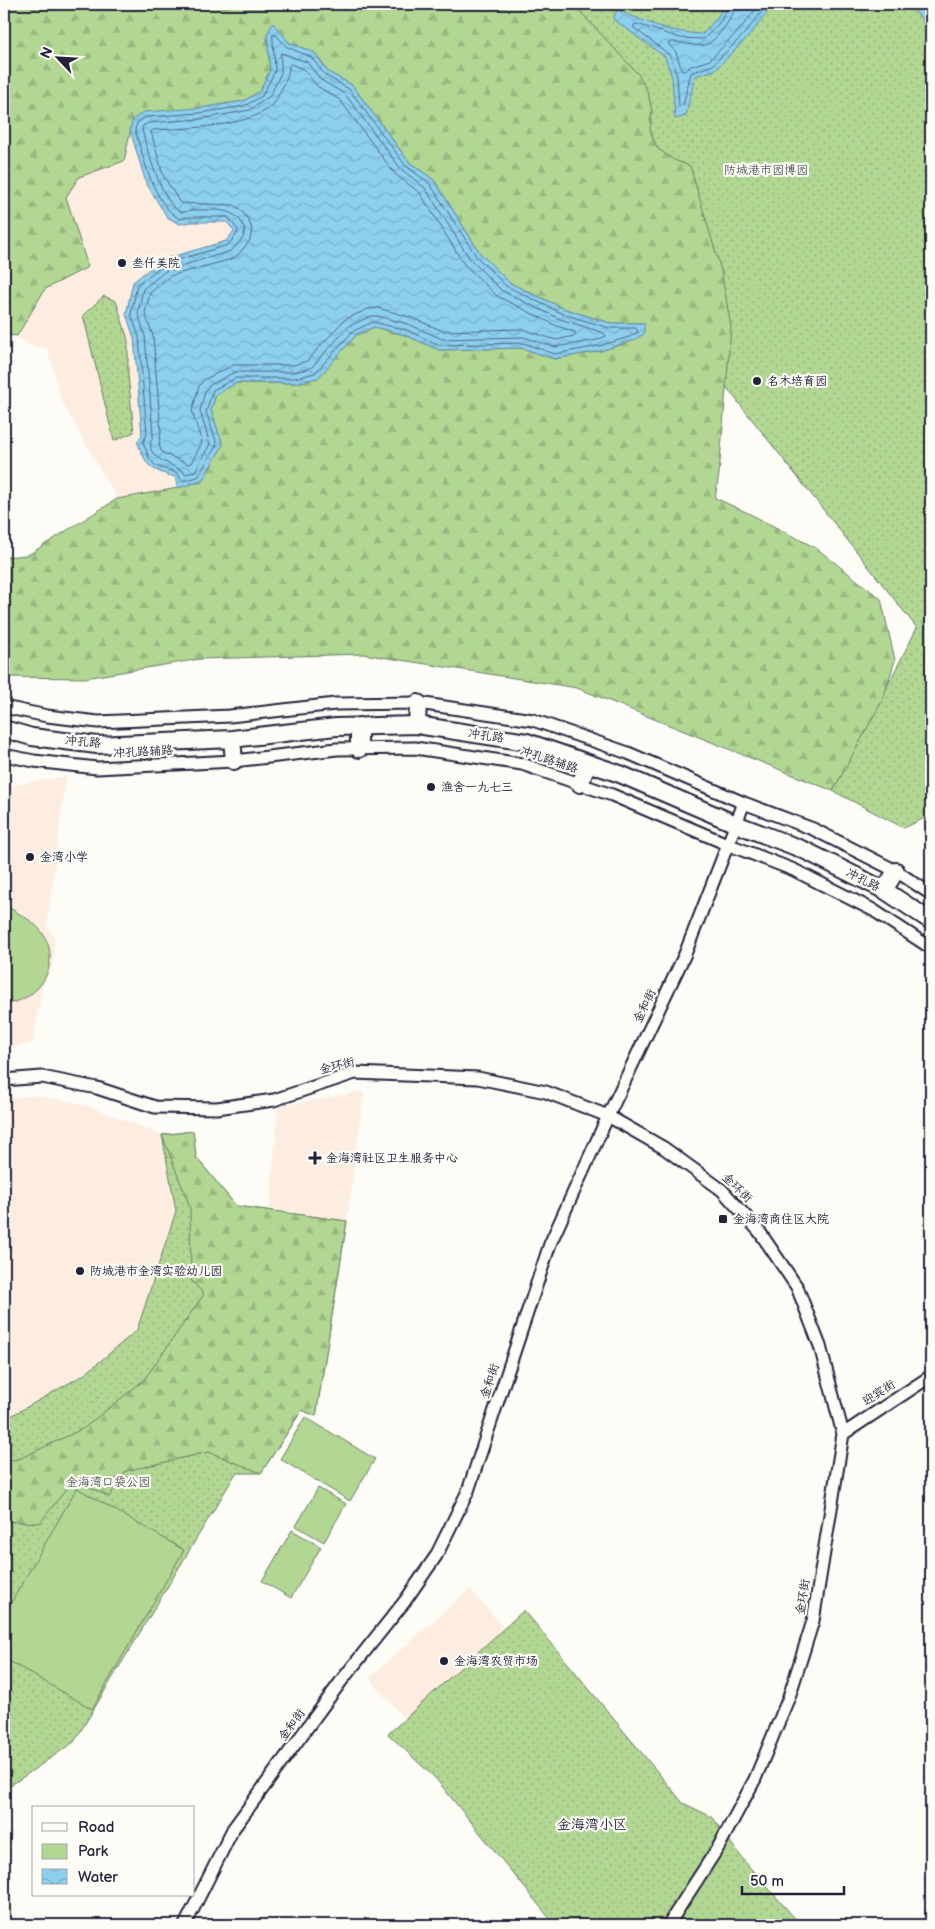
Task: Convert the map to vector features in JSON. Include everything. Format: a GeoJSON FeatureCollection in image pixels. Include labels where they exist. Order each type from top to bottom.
{"type":"FeatureCollection","features":[{"type":"Feature","properties":{"kind":"main road"},"geometry":{"type":"LineString","coordinates":[[416,725],[418,703]]}},
{"type":"Feature","properties":{"kind":"main road","name":"冲孔路"},"geometry":{"type":"LineString","coordinates":[[4,729],[32,736],[97,745],[232,739],[336,727],[416,725],[527,742],[620,774],[736,824],[804,850],[884,890],[931,921]]}},
{"type":"Feature","properties":{"kind":"main road"},"geometry":{"type":"LineString","coordinates":[[359,726],[359,749]]}},
{"type":"Feature","properties":{"kind":"main road"},"geometry":{"type":"LineString","coordinates":[[232,739],[234,761]]}},
{"type":"Feature","properties":{"kind":"main road"},"geometry":{"type":"LineString","coordinates":[[580,784],[588,763]]}},
{"type":"Feature","properties":{"kind":"main road"},"geometry":{"type":"LineString","coordinates":[[884,890],[896,871]]}},
{"type":"Feature","properties":{"kind":"street"},"geometry":{"type":"LineString","coordinates":[[4,707],[46,716],[98,722],[230,716],[335,704],[418,703],[533,720],[628,753],[744,803],[813,829],[896,871],[931,894]]}},
{"type":"Feature","properties":{"kind":"street","name":"冲孔路辅路"},"geometry":{"type":"LineString","coordinates":[[4,755],[34,761],[97,768],[234,761],[337,750],[415,748],[522,764],[612,795],[794,870],[873,910],[931,948]]}},
{"type":"Feature","properties":{"kind":"street","name":"金和街"},"geometry":{"type":"LineString","coordinates":[[185,1925],[233,1829],[342,1680],[405,1602],[436,1556],[468,1491],[550,1244],[685,954],[744,803]]}},
{"type":"Feature","properties":{"kind":"street","name":"金环街"},"geometry":{"type":"LineString","coordinates":[[4,1080],[42,1077],[97,1088],[155,1108],[217,1108],[274,1100],[355,1073],[478,1078],[546,1092],[608,1116],[664,1148],[722,1190],[759,1231],[797,1287],[820,1346],[843,1434],[813,1621],[790,1697],[754,1779],[728,1829],[668,1925]]}},
{"type":"Feature","properties":{"kind":"street","name":"迎宾街"},"geometry":{"type":"LineString","coordinates":[[843,1434],[931,1376]]}},
{"type":"Feature","properties":{"kind":"shaded area","name":"叁仟美院"},"geometry":{"type":"Polygon","coordinates":[[[83,39],[179,224],[227,222],[234,231],[226,241],[198,249],[126,314],[134,338],[142,435],[154,470],[175,477],[178,488],[117,499],[62,402],[47,348],[27,345],[17,336],[45,289],[83,39]]]}},
{"type":"Feature","properties":{"kind":"shaded area","name":"金湾小学"},"geometry":{"type":"Polygon","coordinates":[[[66,776],[47,926],[54,938],[54,956],[50,972],[42,987],[33,1043],[4,1049],[4,787],[66,776]]]}},
{"type":"Feature","properties":{"kind":"shaded area","name":"金海湾社区卫生服务中心"},"geometry":{"type":"Polygon","coordinates":[[[364,1091],[347,1221],[270,1209],[278,1107],[364,1091]]]}},
{"type":"Feature","properties":{"kind":"shaded area","name":"防城港市金湾实验幼儿园"},"geometry":{"type":"Polygon","coordinates":[[[33,1095],[86,1105],[162,1135],[176,1211],[137,1330],[85,1374],[4,1420],[4,1100],[33,1095]]]}},
{"type":"Feature","properties":{"kind":"shaded area","name":"金海湾农贸市场"},"geometry":{"type":"Polygon","coordinates":[[[470,1589],[518,1644],[417,1734],[369,1678],[470,1589]]]}},
{"type":"Feature","properties":{"kind":"green space"},"geometry":{"type":"Polygon","coordinates":[[[9,4],[573,4],[639,75],[648,93],[652,111],[650,130],[657,148],[674,160],[690,166],[721,270],[731,327],[719,474],[715,498],[816,548],[881,599],[895,660],[883,699],[833,791],[577,688],[363,654],[200,659],[85,678],[4,677],[4,557],[28,555],[117,499],[178,488],[202,481],[223,445],[211,411],[216,394],[237,383],[296,383],[317,378],[356,335],[374,327],[405,335],[439,350],[522,348],[554,359],[600,351],[632,341],[644,323],[610,323],[565,309],[510,283],[480,253],[434,180],[409,162],[352,85],[328,72],[315,53],[267,34],[270,70],[260,91],[244,101],[133,119],[124,161],[79,177],[66,197],[88,267],[45,289],[17,336],[4,335],[4,9],[9,4]]]}},
{"type":"Feature","properties":{"kind":"green space","name":"防城港市园博园"},"geometry":{"type":"Polygon","coordinates":[[[423,4],[931,4],[931,815],[904,828],[833,791],[917,628],[423,4]]]}},
{"type":"Feature","properties":{"kind":"green space"},"geometry":{"type":"Polygon","coordinates":[[[104,296],[116,301],[128,340],[128,375],[134,432],[114,441],[83,315],[104,296]]]}},
{"type":"Feature","properties":{"kind":"green space"},"geometry":{"type":"Polygon","coordinates":[[[4,904],[38,927],[47,943],[50,955],[49,967],[45,978],[38,988],[29,996],[5,1004],[4,904]]]}},
{"type":"Feature","properties":{"kind":"green space","name":"金海湾口袋公园"},"geometry":{"type":"Polygon","coordinates":[[[193,1131],[196,1157],[236,1206],[347,1221],[316,1416],[302,1410],[261,1473],[236,1473],[74,1742],[4,1790],[4,1420],[85,1374],[137,1330],[176,1211],[162,1135],[193,1131]]]}},
{"type":"Feature","properties":{"kind":"green space"},"geometry":{"type":"Polygon","coordinates":[[[193,1131],[196,1157],[236,1206],[347,1221],[316,1416],[302,1410],[261,1473],[209,1452],[126,1471],[109,1497],[74,1479],[40,1523],[4,1521],[4,1461],[19,1459],[84,1428],[144,1380],[204,1294],[191,1280],[190,1207],[162,1135],[193,1131]]]}},
{"type":"Feature","properties":{"kind":"green space"},"geometry":{"type":"Polygon","coordinates":[[[305,1417],[375,1459],[350,1501],[280,1459],[305,1417]]]}},
{"type":"Feature","properties":{"kind":"green space"},"geometry":{"type":"Polygon","coordinates":[[[77,1488],[184,1550],[92,1709],[4,1658],[4,1615],[77,1488]]]}},
{"type":"Feature","properties":{"kind":"green space"},"geometry":{"type":"Polygon","coordinates":[[[318,1488],[346,1504],[324,1542],[296,1526],[318,1488]]]}},
{"type":"Feature","properties":{"kind":"green space"},"geometry":{"type":"Polygon","coordinates":[[[292,1530],[321,1547],[291,1598],[262,1581],[292,1530]]]}},
{"type":"Feature","properties":{"kind":"green space"},"geometry":{"type":"Polygon","coordinates":[[[524,1610],[683,1803],[712,1817],[745,1862],[801,1925],[555,1925],[436,1779],[388,1734],[524,1610]]]}},
{"type":"Feature","properties":{"kind":"water"},"geometry":{"type":"Polygon","coordinates":[[[725,4],[774,4],[749,36],[715,70],[695,76],[686,116],[675,119],[672,77],[665,57],[613,19],[617,10],[669,29],[703,34],[717,18],[725,4]]]}},
{"type":"Feature","properties":{"kind":"water"},"geometry":{"type":"Polygon","coordinates":[[[908,4],[931,4],[931,25],[927,25],[908,4]]]}},
{"type":"Feature","properties":{"kind":"water"},"geometry":{"type":"Polygon","coordinates":[[[273,23],[290,43],[315,53],[328,72],[352,85],[409,162],[434,180],[480,253],[510,283],[565,309],[610,323],[644,323],[644,334],[632,341],[600,351],[554,359],[522,348],[439,350],[405,335],[374,327],[356,335],[318,378],[296,383],[237,383],[216,394],[211,411],[223,445],[202,481],[178,488],[175,477],[159,472],[150,466],[146,462],[137,441],[142,435],[134,338],[126,314],[133,282],[161,260],[226,241],[234,231],[227,222],[179,224],[167,217],[146,183],[130,130],[133,119],[144,112],[200,108],[244,101],[260,91],[270,70],[267,34],[273,23]]]}},
{"type":"Feature","properties":{"kind":"place","name":"叁仟美院"},"geometry":{"type":"Point","coordinates":[122,263]}},
{"type":"Feature","properties":{"kind":"place","name":"名木培育园"},"geometry":{"type":"Point","coordinates":[757,381]}},
{"type":"Feature","properties":{"kind":"place","name":"渔舍一九七三"},"geometry":{"type":"Point","coordinates":[431,787]}},
{"type":"Feature","properties":{"kind":"place","name":"金湾小学"},"geometry":{"type":"Point","coordinates":[30,857]}},
{"type":"Feature","properties":{"kind":"place","name":"金海湾社区卫生服务中心"},"geometry":{"type":"Point","coordinates":[315,1158]}},
{"type":"Feature","properties":{"kind":"place","name":"金海湾商住区大院"},"geometry":{"type":"Point","coordinates":[723,1219]}},
{"type":"Feature","properties":{"kind":"place","name":"防城港市金湾实验幼儿园"},"geometry":{"type":"Point","coordinates":[80,1271]}},
{"type":"Feature","properties":{"kind":"place","name":"金海湾农贸市场"},"geometry":{"type":"Point","coordinates":[444,1661]}},
{"type":"Feature","properties":{"kind":"district","name":"金海湾小区"},"geometry":{"type":"Point","coordinates":[592,1824]}}]}
